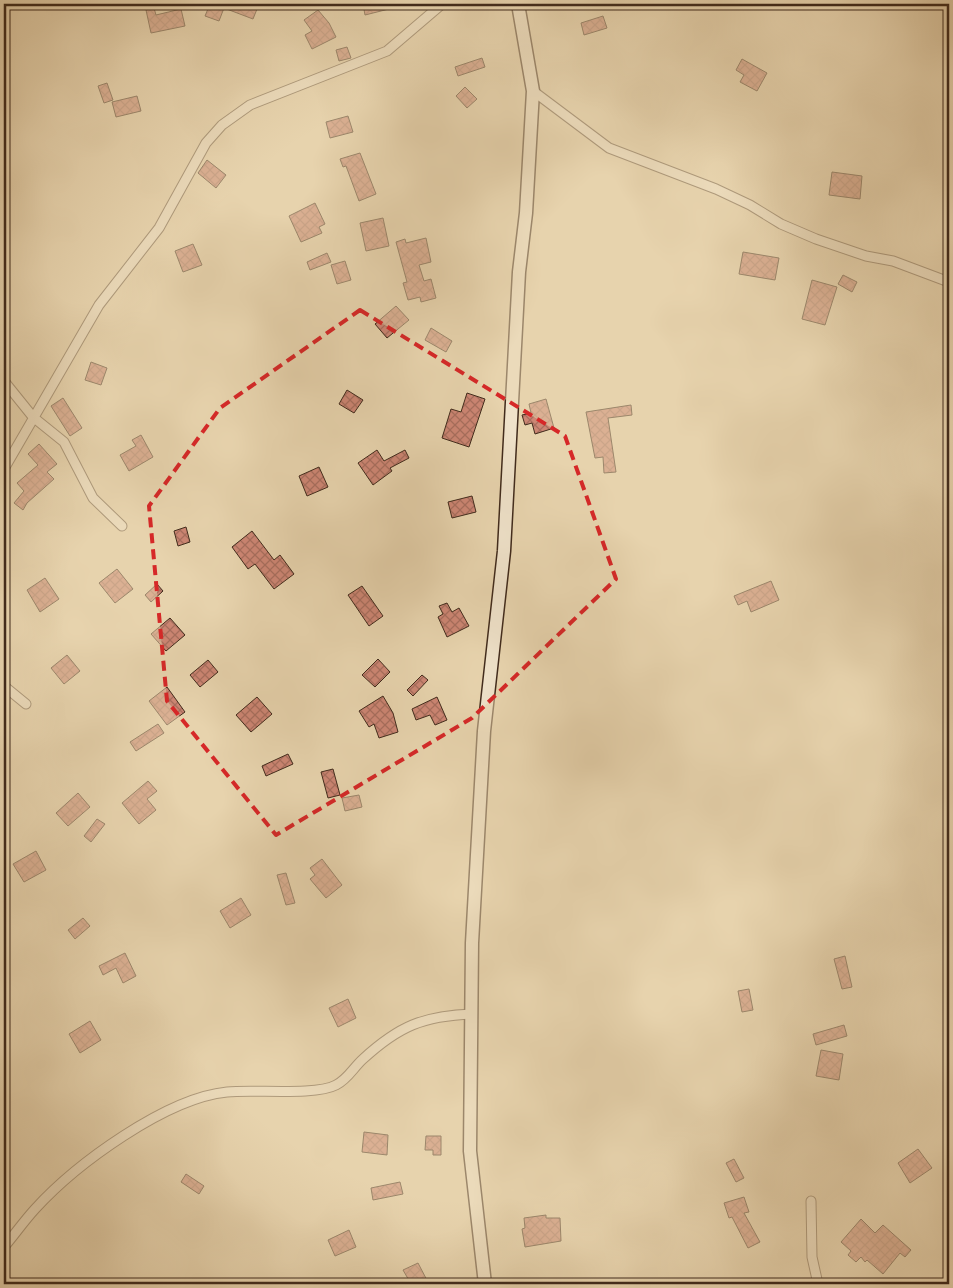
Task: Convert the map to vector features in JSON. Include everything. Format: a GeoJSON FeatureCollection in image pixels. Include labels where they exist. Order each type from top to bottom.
{"type":"FeatureCollection","features":[{"type":"Feature","properties":{"kind":"street"},"geometry":{"type":"LineString","coordinates":[[4,469],[99,305],[155,233],[206,143],[222,125],[250,105],[387,51],[442,4]]}},
{"type":"Feature","properties":{"kind":"street"},"geometry":{"type":"LineString","coordinates":[[485,1284],[470,1151],[472,943],[484,730],[504,551],[519,272],[526,213],[533,91],[518,4]]}},
{"type":"Feature","properties":{"kind":"street"},"geometry":{"type":"LineString","coordinates":[[533,91],[609,148],[716,189],[750,204],[781,224],[816,239],[866,256],[909,266],[949,282]]}},
{"type":"Feature","properties":{"kind":"street"},"geometry":{"type":"LineString","coordinates":[[4,381],[33,417],[64,442],[93,498],[122,526]]}},
{"type":"Feature","properties":{"kind":"street"},"geometry":{"type":"LineString","coordinates":[[4,686],[26,704]]}},
{"type":"Feature","properties":{"kind":"street"},"geometry":{"type":"LineString","coordinates":[[4,1246],[35,1209],[66,1179],[105,1149],[159,1115],[201,1096],[226,1092],[318,1090],[334,1086],[346,1079],[360,1062],[385,1039],[410,1025],[444,1015],[472,1014]]}},
{"type":"Feature","properties":{"kind":"street"},"geometry":{"type":"LineString","coordinates":[[811,1201],[812,1257],[818,1284]]}},
{"type":"Feature","properties":{"kind":"highlighted area"},"geometry":{"type":"Polygon","coordinates":[[[360,310],[565,436],[616,579],[472,718],[276,835],[167,701],[149,506],[220,408],[360,310]]]}},
{"type":"Feature","properties":{"kind":"building"},"geometry":{"type":"Polygon","coordinates":[[[210,4],[243,4],[257,9],[253,19],[224,8],[219,21],[205,16],[210,4]]]}},
{"type":"Feature","properties":{"kind":"building"},"geometry":{"type":"Polygon","coordinates":[[[363,4],[396,4],[397,7],[365,15],[363,4]]]}},
{"type":"Feature","properties":{"kind":"building"},"geometry":{"type":"Polygon","coordinates":[[[154,8],[156,15],[181,9],[185,26],[151,33],[146,10],[154,8]]]}},
{"type":"Feature","properties":{"kind":"building"},"geometry":{"type":"Polygon","coordinates":[[[318,10],[329,23],[336,37],[312,49],[305,35],[312,31],[304,20],[318,10]]]}},
{"type":"Feature","properties":{"kind":"building"},"geometry":{"type":"Polygon","coordinates":[[[603,16],[607,28],[584,35],[581,23],[603,16]]]}},
{"type":"Feature","properties":{"kind":"building"},"geometry":{"type":"Polygon","coordinates":[[[347,47],[351,58],[339,61],[336,50],[347,47]]]}},
{"type":"Feature","properties":{"kind":"building"},"geometry":{"type":"Polygon","coordinates":[[[482,58],[485,67],[458,76],[455,67],[482,58]]]}},
{"type":"Feature","properties":{"kind":"building"},"geometry":{"type":"Polygon","coordinates":[[[742,59],[767,73],[757,91],[740,82],[744,75],[736,70],[742,59]]]}},
{"type":"Feature","properties":{"kind":"building"},"geometry":{"type":"Polygon","coordinates":[[[107,83],[113,100],[104,103],[98,86],[107,83]]]}},
{"type":"Feature","properties":{"kind":"building"},"geometry":{"type":"Polygon","coordinates":[[[465,87],[477,99],[467,108],[456,96],[465,87]]]}},
{"type":"Feature","properties":{"kind":"building"},"geometry":{"type":"Polygon","coordinates":[[[137,96],[141,111],[116,117],[112,102],[137,96]]]}},
{"type":"Feature","properties":{"kind":"building"},"geometry":{"type":"Polygon","coordinates":[[[348,116],[353,132],[330,138],[326,122],[348,116]]]}},
{"type":"Feature","properties":{"kind":"building"},"geometry":{"type":"Polygon","coordinates":[[[360,153],[376,194],[359,201],[346,166],[343,167],[340,159],[360,153]]]}},
{"type":"Feature","properties":{"kind":"building"},"geometry":{"type":"Polygon","coordinates":[[[207,160],[226,175],[216,188],[198,173],[207,160]]]}},
{"type":"Feature","properties":{"kind":"building"},"geometry":{"type":"Polygon","coordinates":[[[832,172],[862,176],[860,199],[829,195],[832,172]]]}},
{"type":"Feature","properties":{"kind":"building"},"geometry":{"type":"Polygon","coordinates":[[[315,203],[325,224],[319,227],[322,233],[301,242],[289,216],[315,203]]]}},
{"type":"Feature","properties":{"kind":"building"},"geometry":{"type":"Polygon","coordinates":[[[383,218],[389,246],[366,251],[360,223],[383,218]]]}},
{"type":"Feature","properties":{"kind":"building"},"geometry":{"type":"Polygon","coordinates":[[[426,238],[431,262],[419,265],[424,281],[431,279],[436,298],[421,302],[420,297],[408,300],[403,283],[407,282],[396,242],[405,239],[406,243],[426,238]]]}},
{"type":"Feature","properties":{"kind":"building"},"geometry":{"type":"Polygon","coordinates":[[[193,244],[202,265],[183,272],[175,251],[193,244]]]}},
{"type":"Feature","properties":{"kind":"building"},"geometry":{"type":"Polygon","coordinates":[[[743,252],[779,258],[775,280],[739,274],[743,252]]]}},
{"type":"Feature","properties":{"kind":"building"},"geometry":{"type":"Polygon","coordinates":[[[327,253],[331,262],[310,270],[307,262],[327,253]]]}},
{"type":"Feature","properties":{"kind":"building"},"geometry":{"type":"Polygon","coordinates":[[[345,261],[351,280],[337,284],[331,265],[345,261]]]}},
{"type":"Feature","properties":{"kind":"building"},"geometry":{"type":"Polygon","coordinates":[[[843,275],[857,282],[852,292],[838,284],[843,275]]]}},
{"type":"Feature","properties":{"kind":"building"},"geometry":{"type":"Polygon","coordinates":[[[812,280],[837,287],[825,325],[802,319],[812,280]]]}},
{"type":"Feature","properties":{"kind":"building"},"geometry":{"type":"Polygon","coordinates":[[[396,306],[409,320],[387,338],[375,324],[396,306]]]}},
{"type":"Feature","properties":{"kind":"building"},"geometry":{"type":"Polygon","coordinates":[[[431,328],[452,341],[446,352],[425,340],[431,328]]]}},
{"type":"Feature","properties":{"kind":"building"},"geometry":{"type":"Polygon","coordinates":[[[91,362],[107,368],[101,385],[85,380],[91,362]]]}},
{"type":"Feature","properties":{"kind":"building"},"geometry":{"type":"Polygon","coordinates":[[[347,390],[363,400],[354,413],[339,404],[347,390]]]}},
{"type":"Feature","properties":{"kind":"building"},"geometry":{"type":"Polygon","coordinates":[[[467,393],[485,399],[469,447],[442,438],[451,409],[461,412],[467,393]]]}},
{"type":"Feature","properties":{"kind":"building"},"geometry":{"type":"Polygon","coordinates":[[[63,398],[82,428],[70,436],[51,406],[63,398]]]}},
{"type":"Feature","properties":{"kind":"building"},"geometry":{"type":"Polygon","coordinates":[[[546,399],[554,428],[535,434],[532,423],[525,425],[522,415],[531,413],[529,404],[546,399]]]}},
{"type":"Feature","properties":{"kind":"building"},"geometry":{"type":"Polygon","coordinates":[[[631,405],[632,415],[608,418],[616,472],[604,473],[603,457],[595,458],[586,412],[631,405]]]}},
{"type":"Feature","properties":{"kind":"building"},"geometry":{"type":"Polygon","coordinates":[[[141,435],[153,457],[129,471],[120,455],[136,446],[132,440],[141,435]]]}},
{"type":"Feature","properties":{"kind":"building"},"geometry":{"type":"Polygon","coordinates":[[[39,444],[57,464],[47,472],[54,479],[27,503],[23,510],[14,503],[24,491],[17,483],[38,465],[28,454],[39,444]]]}},
{"type":"Feature","properties":{"kind":"building"},"geometry":{"type":"Polygon","coordinates":[[[377,450],[384,461],[405,450],[409,458],[390,468],[392,471],[373,485],[358,463],[377,450]]]}},
{"type":"Feature","properties":{"kind":"building"},"geometry":{"type":"Polygon","coordinates":[[[319,467],[328,487],[307,496],[299,476],[319,467]]]}},
{"type":"Feature","properties":{"kind":"building"},"geometry":{"type":"Polygon","coordinates":[[[472,496],[476,512],[452,518],[448,502],[472,496]]]}},
{"type":"Feature","properties":{"kind":"building"},"geometry":{"type":"Polygon","coordinates":[[[186,527],[190,542],[178,546],[174,531],[186,527]]]}},
{"type":"Feature","properties":{"kind":"building"},"geometry":{"type":"Polygon","coordinates":[[[252,531],[274,560],[280,555],[294,574],[274,589],[255,564],[248,569],[232,547],[252,531]]]}},
{"type":"Feature","properties":{"kind":"building"},"geometry":{"type":"Polygon","coordinates":[[[117,569],[133,589],[115,603],[99,583],[117,569]]]}},
{"type":"Feature","properties":{"kind":"building"},"geometry":{"type":"Polygon","coordinates":[[[45,578],[59,599],[40,612],[27,590],[45,578]]]}},
{"type":"Feature","properties":{"kind":"building"},"geometry":{"type":"Polygon","coordinates":[[[771,581],[779,600],[751,612],[747,601],[738,605],[734,596],[771,581]]]}},
{"type":"Feature","properties":{"kind":"building"},"geometry":{"type":"Polygon","coordinates":[[[157,584],[163,591],[151,602],[145,595],[157,584]]]}},
{"type":"Feature","properties":{"kind":"building"},"geometry":{"type":"Polygon","coordinates":[[[362,586],[383,616],[369,626],[348,595],[362,586]]]}},
{"type":"Feature","properties":{"kind":"building"},"geometry":{"type":"Polygon","coordinates":[[[447,603],[452,612],[459,608],[469,626],[447,637],[438,617],[443,614],[439,606],[447,603]]]}},
{"type":"Feature","properties":{"kind":"building"},"geometry":{"type":"Polygon","coordinates":[[[170,618],[185,635],[166,651],[151,634],[170,618]]]}},
{"type":"Feature","properties":{"kind":"building"},"geometry":{"type":"Polygon","coordinates":[[[67,655],[80,671],[64,684],[51,668],[67,655]]]}},
{"type":"Feature","properties":{"kind":"building"},"geometry":{"type":"Polygon","coordinates":[[[378,659],[390,672],[375,687],[362,675],[378,659]]]}},
{"type":"Feature","properties":{"kind":"building"},"geometry":{"type":"Polygon","coordinates":[[[208,660],[218,672],[200,687],[190,675],[208,660]]]}},
{"type":"Feature","properties":{"kind":"building"},"geometry":{"type":"Polygon","coordinates":[[[422,675],[428,680],[413,696],[407,690],[422,675]]]}},
{"type":"Feature","properties":{"kind":"building"},"geometry":{"type":"Polygon","coordinates":[[[167,687],[185,712],[167,725],[149,701],[167,687]]]}},
{"type":"Feature","properties":{"kind":"building"},"geometry":{"type":"Polygon","coordinates":[[[383,696],[393,713],[398,732],[379,738],[374,724],[369,727],[359,711],[383,696]]]}},
{"type":"Feature","properties":{"kind":"building"},"geometry":{"type":"Polygon","coordinates":[[[257,697],[272,714],[251,732],[236,715],[257,697]]]}},
{"type":"Feature","properties":{"kind":"building"},"geometry":{"type":"Polygon","coordinates":[[[437,697],[447,720],[435,725],[430,715],[416,720],[412,709],[437,697]]]}},
{"type":"Feature","properties":{"kind":"building"},"geometry":{"type":"Polygon","coordinates":[[[158,724],[164,733],[136,751],[130,742],[158,724]]]}},
{"type":"Feature","properties":{"kind":"building"},"geometry":{"type":"Polygon","coordinates":[[[288,754],[293,764],[266,776],[262,766],[288,754]]]}},
{"type":"Feature","properties":{"kind":"building"},"geometry":{"type":"Polygon","coordinates":[[[333,769],[340,795],[328,798],[321,772],[333,769]]]}},
{"type":"Feature","properties":{"kind":"building"},"geometry":{"type":"Polygon","coordinates":[[[148,781],[157,791],[147,799],[156,810],[139,824],[122,803],[148,781]]]}},
{"type":"Feature","properties":{"kind":"building"},"geometry":{"type":"Polygon","coordinates":[[[78,793],[90,807],[68,826],[56,813],[78,793]]]}},
{"type":"Feature","properties":{"kind":"building"},"geometry":{"type":"Polygon","coordinates":[[[359,795],[362,807],[345,811],[342,798],[359,795]]]}},
{"type":"Feature","properties":{"kind":"building"},"geometry":{"type":"Polygon","coordinates":[[[97,819],[105,824],[91,842],[84,836],[97,819]]]}},
{"type":"Feature","properties":{"kind":"building"},"geometry":{"type":"Polygon","coordinates":[[[36,851],[46,870],[24,882],[13,864],[36,851]]]}},
{"type":"Feature","properties":{"kind":"building"},"geometry":{"type":"Polygon","coordinates":[[[322,859],[342,885],[326,898],[310,879],[315,875],[310,868],[322,859]]]}},
{"type":"Feature","properties":{"kind":"building"},"geometry":{"type":"Polygon","coordinates":[[[286,873],[295,903],[286,905],[277,875],[286,873]]]}},
{"type":"Feature","properties":{"kind":"building"},"geometry":{"type":"Polygon","coordinates":[[[241,898],[251,915],[230,928],[220,911],[241,898]]]}},
{"type":"Feature","properties":{"kind":"building"},"geometry":{"type":"Polygon","coordinates":[[[83,918],[90,926],[75,939],[68,930],[83,918]]]}},
{"type":"Feature","properties":{"kind":"building"},"geometry":{"type":"Polygon","coordinates":[[[125,953],[136,976],[123,983],[116,968],[103,975],[99,966],[125,953]]]}},
{"type":"Feature","properties":{"kind":"building"},"geometry":{"type":"Polygon","coordinates":[[[845,956],[852,987],[842,989],[834,959],[845,956]]]}},
{"type":"Feature","properties":{"kind":"building"},"geometry":{"type":"Polygon","coordinates":[[[749,989],[753,1010],[742,1012],[738,991],[749,989]]]}},
{"type":"Feature","properties":{"kind":"building"},"geometry":{"type":"Polygon","coordinates":[[[348,999],[356,1018],[338,1027],[329,1008],[348,999]]]}},
{"type":"Feature","properties":{"kind":"building"},"geometry":{"type":"Polygon","coordinates":[[[90,1021],[101,1040],[80,1053],[69,1034],[90,1021]]]}},
{"type":"Feature","properties":{"kind":"building"},"geometry":{"type":"Polygon","coordinates":[[[844,1025],[847,1036],[816,1045],[813,1034],[844,1025]]]}},
{"type":"Feature","properties":{"kind":"building"},"geometry":{"type":"Polygon","coordinates":[[[821,1050],[843,1054],[839,1080],[816,1076],[821,1050]]]}},
{"type":"Feature","properties":{"kind":"building"},"geometry":{"type":"Polygon","coordinates":[[[364,1132],[388,1135],[387,1155],[362,1152],[364,1132]]]}},
{"type":"Feature","properties":{"kind":"building"},"geometry":{"type":"Polygon","coordinates":[[[426,1136],[441,1136],[441,1155],[433,1155],[433,1150],[425,1150],[426,1136]]]}},
{"type":"Feature","properties":{"kind":"building"},"geometry":{"type":"Polygon","coordinates":[[[918,1149],[932,1168],[910,1183],[898,1163],[918,1149]]]}},
{"type":"Feature","properties":{"kind":"building"},"geometry":{"type":"Polygon","coordinates":[[[734,1159],[744,1178],[736,1182],[726,1163],[734,1159]]]}},
{"type":"Feature","properties":{"kind":"building"},"geometry":{"type":"Polygon","coordinates":[[[186,1174],[204,1186],[199,1194],[181,1182],[186,1174]]]}},
{"type":"Feature","properties":{"kind":"building"},"geometry":{"type":"Polygon","coordinates":[[[400,1182],[403,1194],[373,1200],[371,1188],[400,1182]]]}},
{"type":"Feature","properties":{"kind":"building"},"geometry":{"type":"Polygon","coordinates":[[[744,1197],[749,1212],[744,1213],[760,1242],[748,1248],[732,1217],[729,1218],[724,1203],[744,1197]]]}},
{"type":"Feature","properties":{"kind":"building"},"geometry":{"type":"Polygon","coordinates":[[[546,1215],[546,1218],[560,1218],[561,1241],[525,1247],[522,1229],[525,1228],[524,1218],[546,1215]]]}},
{"type":"Feature","properties":{"kind":"building"},"geometry":{"type":"Polygon","coordinates":[[[861,1219],[875,1233],[883,1225],[911,1250],[905,1257],[900,1253],[883,1274],[867,1260],[865,1262],[861,1257],[856,1262],[848,1255],[851,1251],[841,1242],[861,1219]]]}},
{"type":"Feature","properties":{"kind":"building"},"geometry":{"type":"Polygon","coordinates":[[[349,1230],[356,1247],[335,1256],[328,1240],[349,1230]]]}},
{"type":"Feature","properties":{"kind":"building"},"geometry":{"type":"Polygon","coordinates":[[[418,1263],[429,1284],[411,1284],[403,1270],[418,1263]]]}}]}
